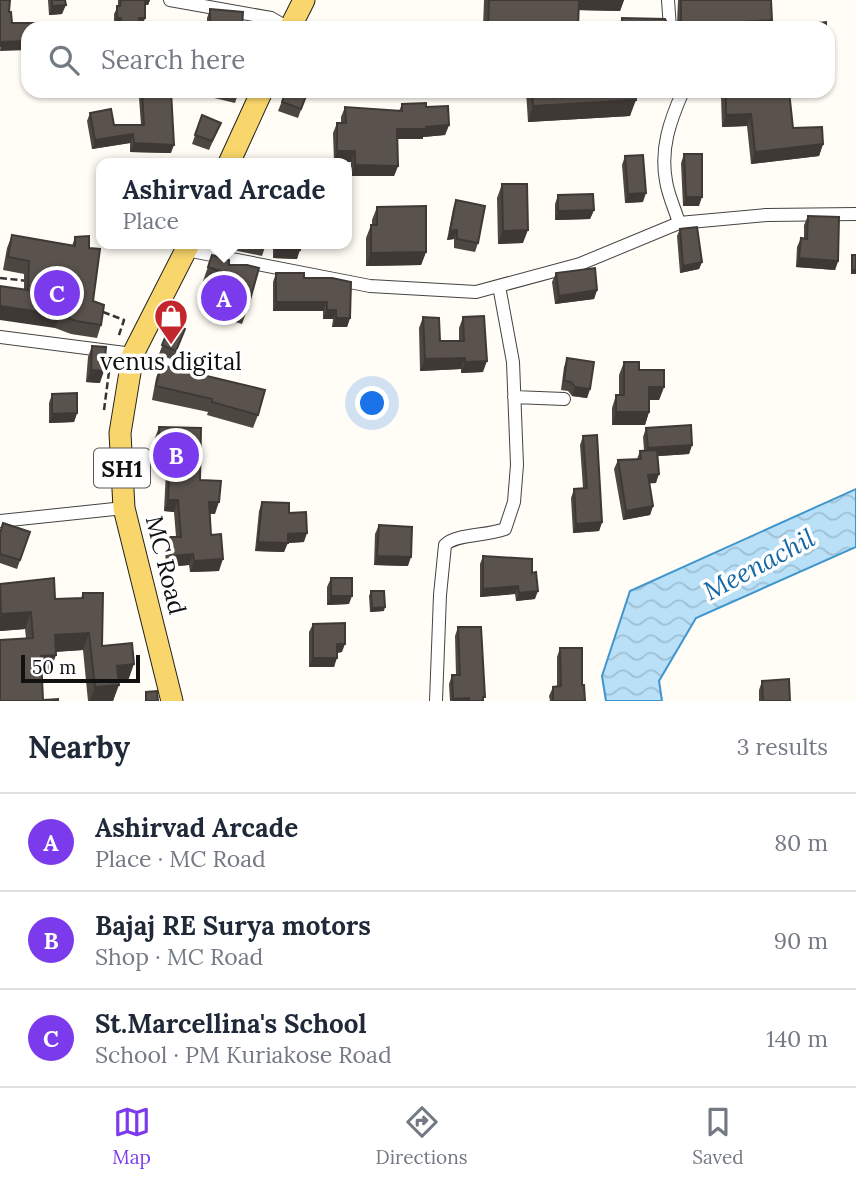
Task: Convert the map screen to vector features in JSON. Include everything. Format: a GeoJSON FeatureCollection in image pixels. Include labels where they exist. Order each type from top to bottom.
{"type":"FeatureCollection","features":[{"type":"Feature","properties":{"kind":"main road"},"geometry":{"type":"LineString","coordinates":[[293,21],[304,0]]}},
{"type":"Feature","properties":{"kind":"main road"},"geometry":{"type":"LineString","coordinates":[[231,158],[259,98]]}},
{"type":"Feature","properties":{"kind":"main road","name":"MC Road"},"geometry":{"type":"LineString","coordinates":[[172,701],[124,508],[120,433],[123,353],[186,249]]}},
{"type":"Feature","properties":{"kind":"street"},"geometry":{"type":"LineString","coordinates":[[170,0],[276,21]]}},
{"type":"Feature","properties":{"kind":"street"},"geometry":{"type":"LineString","coordinates":[[668,0],[670,21]]}},
{"type":"Feature","properties":{"kind":"street"},"geometry":{"type":"LineString","coordinates":[[679,223],[666,183],[663,148],[680,98]]}},
{"type":"Feature","properties":{"kind":"street"},"geometry":{"type":"LineString","coordinates":[[196,249],[370,286],[476,292],[580,264],[679,223],[766,215],[856,214]]}},
{"type":"Feature","properties":{"kind":"street"},"geometry":{"type":"LineString","coordinates":[[436,701],[440,595],[445,545],[457,538],[485,536],[505,529],[510,519],[517,465],[513,362],[499,286]]}},
{"type":"Feature","properties":{"kind":"street"},"geometry":{"type":"LineString","coordinates":[[0,337],[123,353]]}},
{"type":"Feature","properties":{"kind":"street"},"geometry":{"type":"LineString","coordinates":[[514,397],[564,399]]}},
{"type":"Feature","properties":{"kind":"street"},"geometry":{"type":"LineString","coordinates":[[0,521],[124,508]]}},
{"type":"Feature","properties":{"kind":"path"},"geometry":{"type":"LineString","coordinates":[[0,278],[37,282]]}},
{"type":"Feature","properties":{"kind":"path"},"geometry":{"type":"LineString","coordinates":[[101,323],[103,312],[124,320],[123,353]]}},
{"type":"Feature","properties":{"kind":"water","name":"Meenachil"},"geometry":{"type":"Polygon","coordinates":[[[856,489],[856,547],[696,618],[659,681],[662,701],[606,701],[602,676],[630,591],[856,489]]]}},
{"type":"Feature","properties":{"kind":"building"},"geometry":{"type":"Polygon","coordinates":[[[0,0],[10,0],[12,23],[21,23],[21,41],[1,42],[0,47],[0,0]]]}},
{"type":"Feature","properties":{"kind":"building"},"geometry":{"type":"Polygon","coordinates":[[[52,0],[65,0],[66,5],[52,6],[52,0]]]}},
{"type":"Feature","properties":{"kind":"building"},"geometry":{"type":"Polygon","coordinates":[[[121,0],[145,0],[145,18],[139,18],[139,21],[121,21],[121,18],[117,18],[117,6],[120,6],[121,0]]]}},
{"type":"Feature","properties":{"kind":"building"},"geometry":{"type":"Polygon","coordinates":[[[489,0],[579,0],[578,21],[488,21],[489,0]]]}},
{"type":"Feature","properties":{"kind":"building"},"geometry":{"type":"Polygon","coordinates":[[[681,0],[771,0],[772,20],[681,21],[681,0]]]}},
{"type":"Feature","properties":{"kind":"building"},"geometry":{"type":"Polygon","coordinates":[[[210,9],[243,12],[242,21],[210,21],[210,9]]]}},
{"type":"Feature","properties":{"kind":"building"},"geometry":{"type":"Polygon","coordinates":[[[622,18],[666,21],[622,21],[622,18]]]}},
{"type":"Feature","properties":{"kind":"building"},"geometry":{"type":"Polygon","coordinates":[[[142,98],[171,98],[174,145],[134,143],[133,134],[95,140],[90,113],[111,109],[114,125],[144,125],[142,98]]]}},
{"type":"Feature","properties":{"kind":"building"},"geometry":{"type":"Polygon","coordinates":[[[283,98],[305,98],[301,109],[282,102],[283,98]]]}},
{"type":"Feature","properties":{"kind":"building"},"geometry":{"type":"Polygon","coordinates":[[[532,98],[636,100],[533,106],[532,98]]]}},
{"type":"Feature","properties":{"kind":"building"},"geometry":{"type":"Polygon","coordinates":[[[726,98],[790,98],[793,128],[822,127],[823,144],[755,152],[751,114],[726,115],[726,98]]]}},
{"type":"Feature","properties":{"kind":"building"},"geometry":{"type":"Polygon","coordinates":[[[426,103],[426,107],[448,106],[449,125],[426,129],[397,129],[398,166],[355,165],[355,151],[337,151],[337,123],[346,123],[345,107],[402,111],[402,104],[426,103]]]}},
{"type":"Feature","properties":{"kind":"building"},"geometry":{"type":"Polygon","coordinates":[[[202,115],[221,123],[212,141],[195,135],[202,115]]]}},
{"type":"Feature","properties":{"kind":"building"},"geometry":{"type":"Polygon","coordinates":[[[684,154],[702,154],[702,197],[686,197],[684,154]]]}},
{"type":"Feature","properties":{"kind":"building"},"geometry":{"type":"Polygon","coordinates":[[[643,155],[646,193],[628,194],[625,156],[643,155]]]}},
{"type":"Feature","properties":{"kind":"building"},"geometry":{"type":"Polygon","coordinates":[[[502,184],[527,184],[528,230],[503,231],[502,184]]]}},
{"type":"Feature","properties":{"kind":"building"},"geometry":{"type":"Polygon","coordinates":[[[593,194],[594,210],[558,211],[558,195],[593,194]]]}},
{"type":"Feature","properties":{"kind":"building"},"geometry":{"type":"Polygon","coordinates":[[[456,200],[485,206],[478,243],[457,239],[457,230],[450,231],[456,200]]]}},
{"type":"Feature","properties":{"kind":"building"},"geometry":{"type":"Polygon","coordinates":[[[426,206],[426,252],[371,253],[371,225],[377,225],[377,207],[426,206]]]}},
{"type":"Feature","properties":{"kind":"building"},"geometry":{"type":"Polygon","coordinates":[[[808,216],[839,217],[838,261],[799,258],[801,238],[807,239],[808,216]]]}},
{"type":"Feature","properties":{"kind":"building"},"geometry":{"type":"Polygon","coordinates":[[[697,227],[702,262],[683,266],[680,229],[697,227]]]}},
{"type":"Feature","properties":{"kind":"building"},"geometry":{"type":"Polygon","coordinates":[[[12,235],[75,246],[75,237],[89,236],[89,248],[100,249],[93,301],[104,305],[101,325],[60,315],[0,306],[0,286],[28,290],[29,261],[8,257],[12,235]]]}},
{"type":"Feature","properties":{"kind":"building"},"geometry":{"type":"Polygon","coordinates":[[[212,255],[229,260],[229,265],[259,268],[248,307],[214,297],[220,271],[208,267],[212,255]]]}},
{"type":"Feature","properties":{"kind":"building"},"geometry":{"type":"Polygon","coordinates":[[[852,255],[856,255],[856,270],[852,270],[852,255]]]}},
{"type":"Feature","properties":{"kind":"building"},"geometry":{"type":"Polygon","coordinates":[[[595,268],[597,290],[559,296],[556,273],[595,268]]]}},
{"type":"Feature","properties":{"kind":"building"},"geometry":{"type":"Polygon","coordinates":[[[276,273],[304,273],[304,278],[332,278],[351,282],[350,318],[336,318],[336,310],[327,310],[327,302],[276,302],[276,273]]]}},
{"type":"Feature","properties":{"kind":"building"},"geometry":{"type":"Polygon","coordinates":[[[484,316],[487,361],[465,362],[465,358],[425,359],[423,317],[439,318],[440,341],[464,341],[463,317],[484,316]]]}},
{"type":"Feature","properties":{"kind":"building"},"geometry":{"type":"Polygon","coordinates":[[[171,323],[185,329],[176,351],[162,345],[171,323]]]}},
{"type":"Feature","properties":{"kind":"building"},"geometry":{"type":"Polygon","coordinates":[[[92,346],[106,347],[104,371],[91,370],[92,346]]]}},
{"type":"Feature","properties":{"kind":"building"},"geometry":{"type":"Polygon","coordinates":[[[567,358],[594,362],[590,389],[575,387],[571,382],[564,381],[567,358]]]}},
{"type":"Feature","properties":{"kind":"building"},"geometry":{"type":"Polygon","coordinates":[[[624,362],[639,362],[639,370],[664,370],[664,387],[649,387],[649,412],[616,412],[616,395],[624,395],[624,362]]]}},
{"type":"Feature","properties":{"kind":"building"},"geometry":{"type":"Polygon","coordinates":[[[161,365],[265,390],[258,415],[212,402],[212,399],[156,386],[161,365]]]}},
{"type":"Feature","properties":{"kind":"building"},"geometry":{"type":"Polygon","coordinates":[[[77,393],[77,413],[52,414],[52,394],[77,393]]]}},
{"type":"Feature","properties":{"kind":"building"},"geometry":{"type":"Polygon","coordinates":[[[691,425],[692,445],[648,448],[646,428],[691,425]]]}},
{"type":"Feature","properties":{"kind":"building"},"geometry":{"type":"Polygon","coordinates":[[[159,427],[201,428],[200,480],[221,481],[219,502],[209,502],[211,535],[221,534],[223,559],[194,561],[193,554],[171,556],[169,537],[181,537],[178,500],[168,500],[170,460],[159,460],[159,427]]]}},
{"type":"Feature","properties":{"kind":"building"},"geometry":{"type":"Polygon","coordinates":[[[597,435],[602,522],[576,524],[574,489],[587,488],[583,436],[597,435]]]}},
{"type":"Feature","properties":{"kind":"building"},"geometry":{"type":"Polygon","coordinates":[[[657,450],[659,474],[648,475],[653,506],[626,511],[618,460],[641,459],[640,451],[657,450]]]}},
{"type":"Feature","properties":{"kind":"building"},"geometry":{"type":"Polygon","coordinates":[[[262,502],[289,503],[289,513],[306,512],[307,533],[288,534],[288,543],[258,542],[262,502]]]}},
{"type":"Feature","properties":{"kind":"building"},"geometry":{"type":"Polygon","coordinates":[[[3,523],[30,532],[20,560],[0,554],[3,523]]]}},
{"type":"Feature","properties":{"kind":"building"},"geometry":{"type":"Polygon","coordinates":[[[379,525],[412,527],[411,557],[377,556],[379,525]]]}},
{"type":"Feature","properties":{"kind":"building"},"geometry":{"type":"Polygon","coordinates":[[[483,556],[532,559],[532,573],[536,572],[538,591],[519,593],[518,586],[483,589],[483,556]]]}},
{"type":"Feature","properties":{"kind":"building"},"geometry":{"type":"Polygon","coordinates":[[[54,578],[55,599],[83,598],[83,593],[103,593],[102,646],[132,643],[134,664],[117,666],[119,685],[95,687],[89,633],[55,635],[56,655],[41,656],[43,700],[58,701],[0,701],[0,640],[33,638],[31,612],[1,614],[0,584],[54,578]]]}},
{"type":"Feature","properties":{"kind":"building"},"geometry":{"type":"Polygon","coordinates":[[[331,578],[352,578],[352,596],[331,596],[331,578]]]}},
{"type":"Feature","properties":{"kind":"building"},"geometry":{"type":"Polygon","coordinates":[[[371,591],[384,591],[385,607],[372,608],[371,591]]]}},
{"type":"Feature","properties":{"kind":"building"},"geometry":{"type":"Polygon","coordinates":[[[345,623],[345,644],[337,644],[337,658],[313,658],[313,624],[345,623]]]}},
{"type":"Feature","properties":{"kind":"building"},"geometry":{"type":"Polygon","coordinates":[[[458,627],[481,627],[485,697],[483,701],[453,699],[452,675],[460,675],[458,627]]]}},
{"type":"Feature","properties":{"kind":"building"},"geometry":{"type":"Polygon","coordinates":[[[560,648],[582,648],[585,701],[553,701],[553,687],[561,686],[560,648]]]}},
{"type":"Feature","properties":{"kind":"building"},"geometry":{"type":"Polygon","coordinates":[[[789,679],[790,701],[763,701],[762,681],[789,679]]]}},
{"type":"Feature","properties":{"kind":"building"},"geometry":{"type":"Polygon","coordinates":[[[157,691],[158,701],[146,701],[146,692],[157,691]]]}},
{"type":"Feature","properties":{"kind":"place","name":"St.Marcellina's School"},"geometry":{"type":"Point","coordinates":[57,293]}},
{"type":"Feature","properties":{"kind":"place","name":"Ashirvad Arcade"},"geometry":{"type":"Point","coordinates":[224,298]}},
{"type":"Feature","properties":{"kind":"place","name":"venus digital"},"geometry":{"type":"Point","coordinates":[171,346]}},
{"type":"Feature","properties":{"kind":"place","name":"Bajaj RE Surya motors"},"geometry":{"type":"Point","coordinates":[176,455]}}]}
